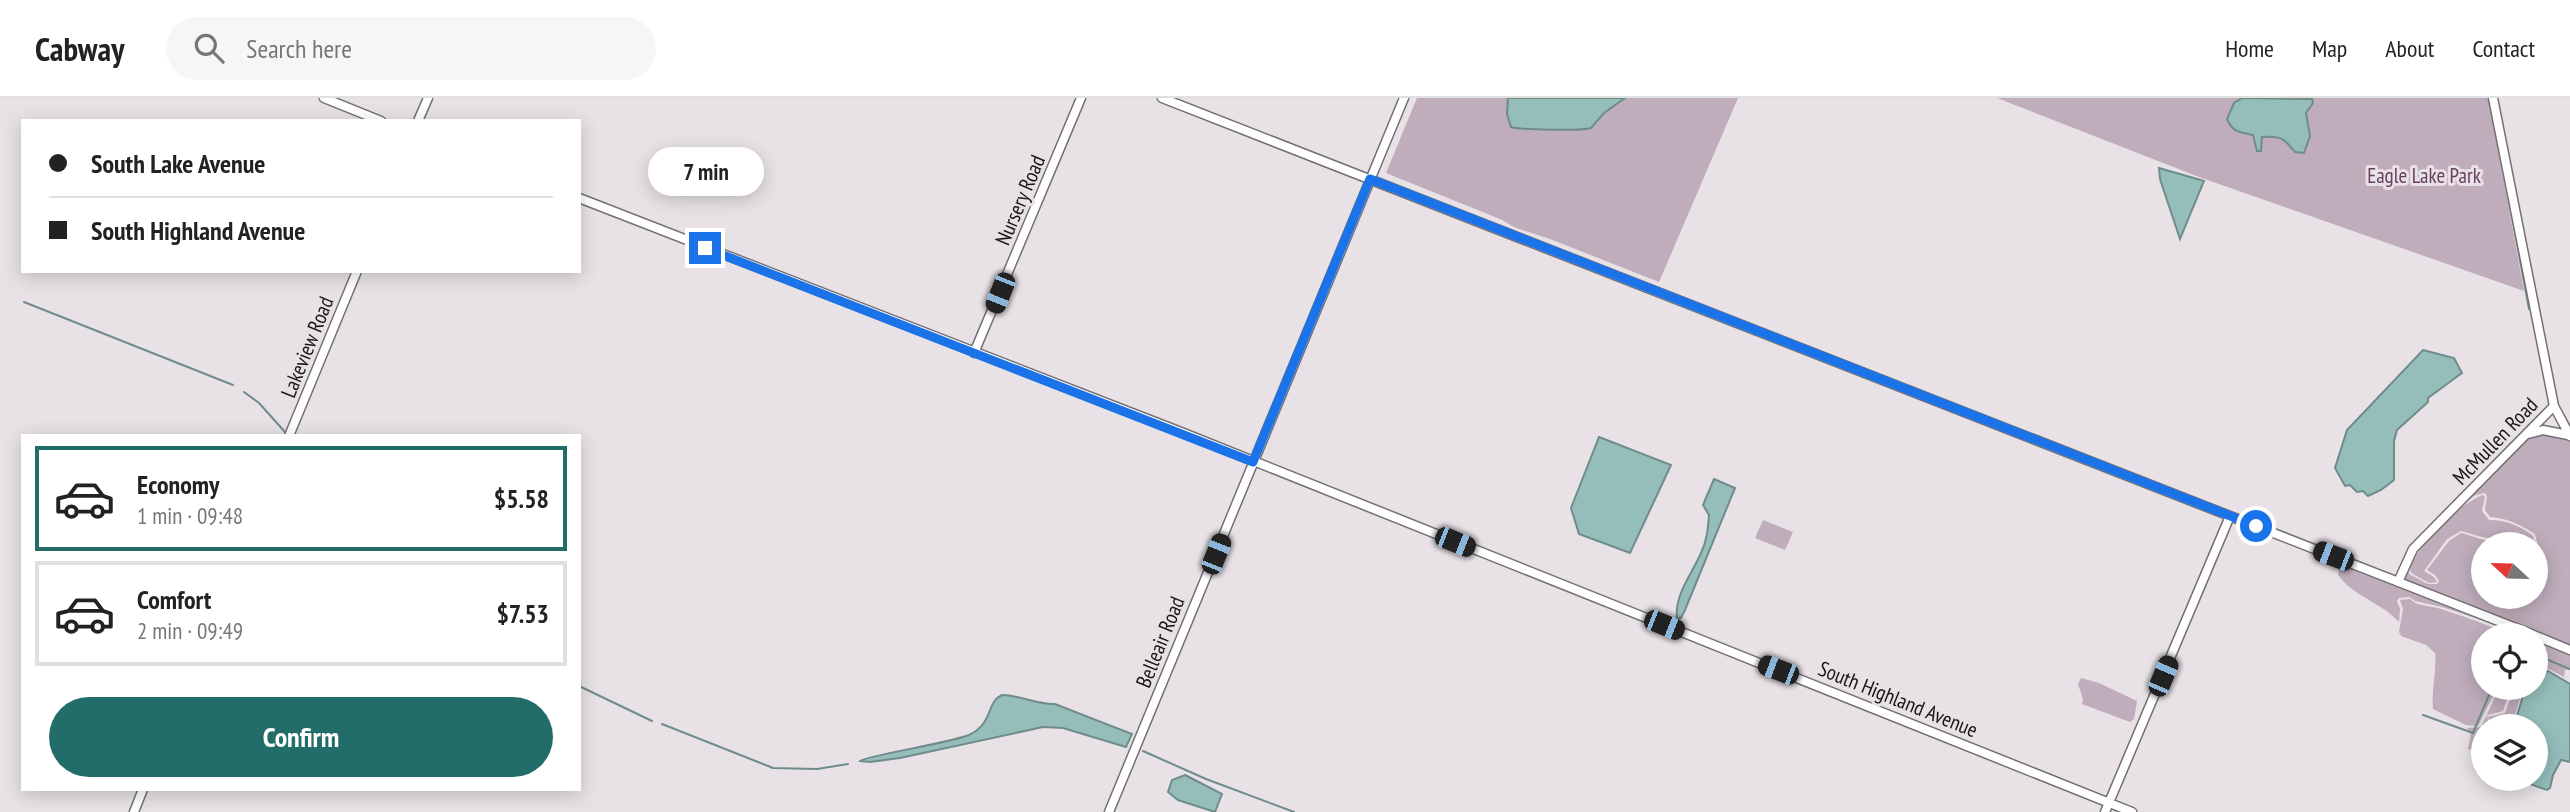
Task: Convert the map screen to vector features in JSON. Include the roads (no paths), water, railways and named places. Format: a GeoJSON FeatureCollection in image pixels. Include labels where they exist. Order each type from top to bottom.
{"type":"FeatureCollection","features":[{"type":"Feature","properties":{"kind":"street"},"geometry":{"type":"LineString","coordinates":[[324,98],[376,119]]}},
{"type":"Feature","properties":{"kind":"street"},"geometry":{"type":"LineString","coordinates":[[419,119],[428,98]]}},
{"type":"Feature","properties":{"kind":"street","name":"Nursery Road"},"geometry":{"type":"LineString","coordinates":[[974,353],[1082,98]]}},
{"type":"Feature","properties":{"kind":"street"},"geometry":{"type":"LineString","coordinates":[[1162,98],[2502,623]]}},
{"type":"Feature","properties":{"kind":"street","name":"Belleair Road"},"geometry":{"type":"LineString","coordinates":[[1109,812],[1404,98]]}},
{"type":"Feature","properties":{"kind":"street","name":"McMullen Road"},"geometry":{"type":"LineString","coordinates":[[2398,582],[2413,549],[2554,405],[2494,98]]}},
{"type":"Feature","properties":{"kind":"street","name":"South Highland Avenue"},"geometry":{"type":"LineString","coordinates":[[581,199],[1253,462],[2132,812]]}},
{"type":"Feature","properties":{"kind":"street","name":"Lakeview Road"},"geometry":{"type":"LineString","coordinates":[[290,433],[356,273]]}},
{"type":"Feature","properties":{"kind":"street"},"geometry":{"type":"LineString","coordinates":[[2554,405],[2569,435]]}},
{"type":"Feature","properties":{"kind":"street"},"geometry":{"type":"LineString","coordinates":[[2525,435],[2543,430],[2569,435]]}},
{"type":"Feature","properties":{"kind":"street"},"geometry":{"type":"LineString","coordinates":[[2105,812],[2230,516]]}},
{"type":"Feature","properties":{"kind":"street"},"geometry":{"type":"LineString","coordinates":[[2548,641],[2570,650]]}},
{"type":"Feature","properties":{"kind":"street"},"geometry":{"type":"LineString","coordinates":[[134,812],[142,791]]}},
{"type":"Feature","properties":{"kind":"waterway"},"geometry":{"type":"LineString","coordinates":[[2507,189],[2529,309]]}},
{"type":"Feature","properties":{"kind":"waterway"},"geometry":{"type":"LineString","coordinates":[[24,302],[233,385]]}},
{"type":"Feature","properties":{"kind":"waterway"},"geometry":{"type":"LineString","coordinates":[[244,392],[259,403],[285,432]]}},
{"type":"Feature","properties":{"kind":"waterway"},"geometry":{"type":"LineString","coordinates":[[2548,660],[2570,669]]}},
{"type":"Feature","properties":{"kind":"waterway"},"geometry":{"type":"LineString","coordinates":[[581,687],[652,721]]}},
{"type":"Feature","properties":{"kind":"waterway"},"geometry":{"type":"LineString","coordinates":[[2423,715],[2473,733],[2487,700]]}},
{"type":"Feature","properties":{"kind":"waterway"},"geometry":{"type":"LineString","coordinates":[[662,724],[773,768],[817,769],[848,764]]}},
{"type":"Feature","properties":{"kind":"waterway"},"geometry":{"type":"LineString","coordinates":[[1143,751],[1206,779],[1294,812]]}},
{"type":"Feature","properties":{"kind":"park label","name":"Eagle Lake Park"},"geometry":{"type":"Point","coordinates":[2424,175]}}]}
